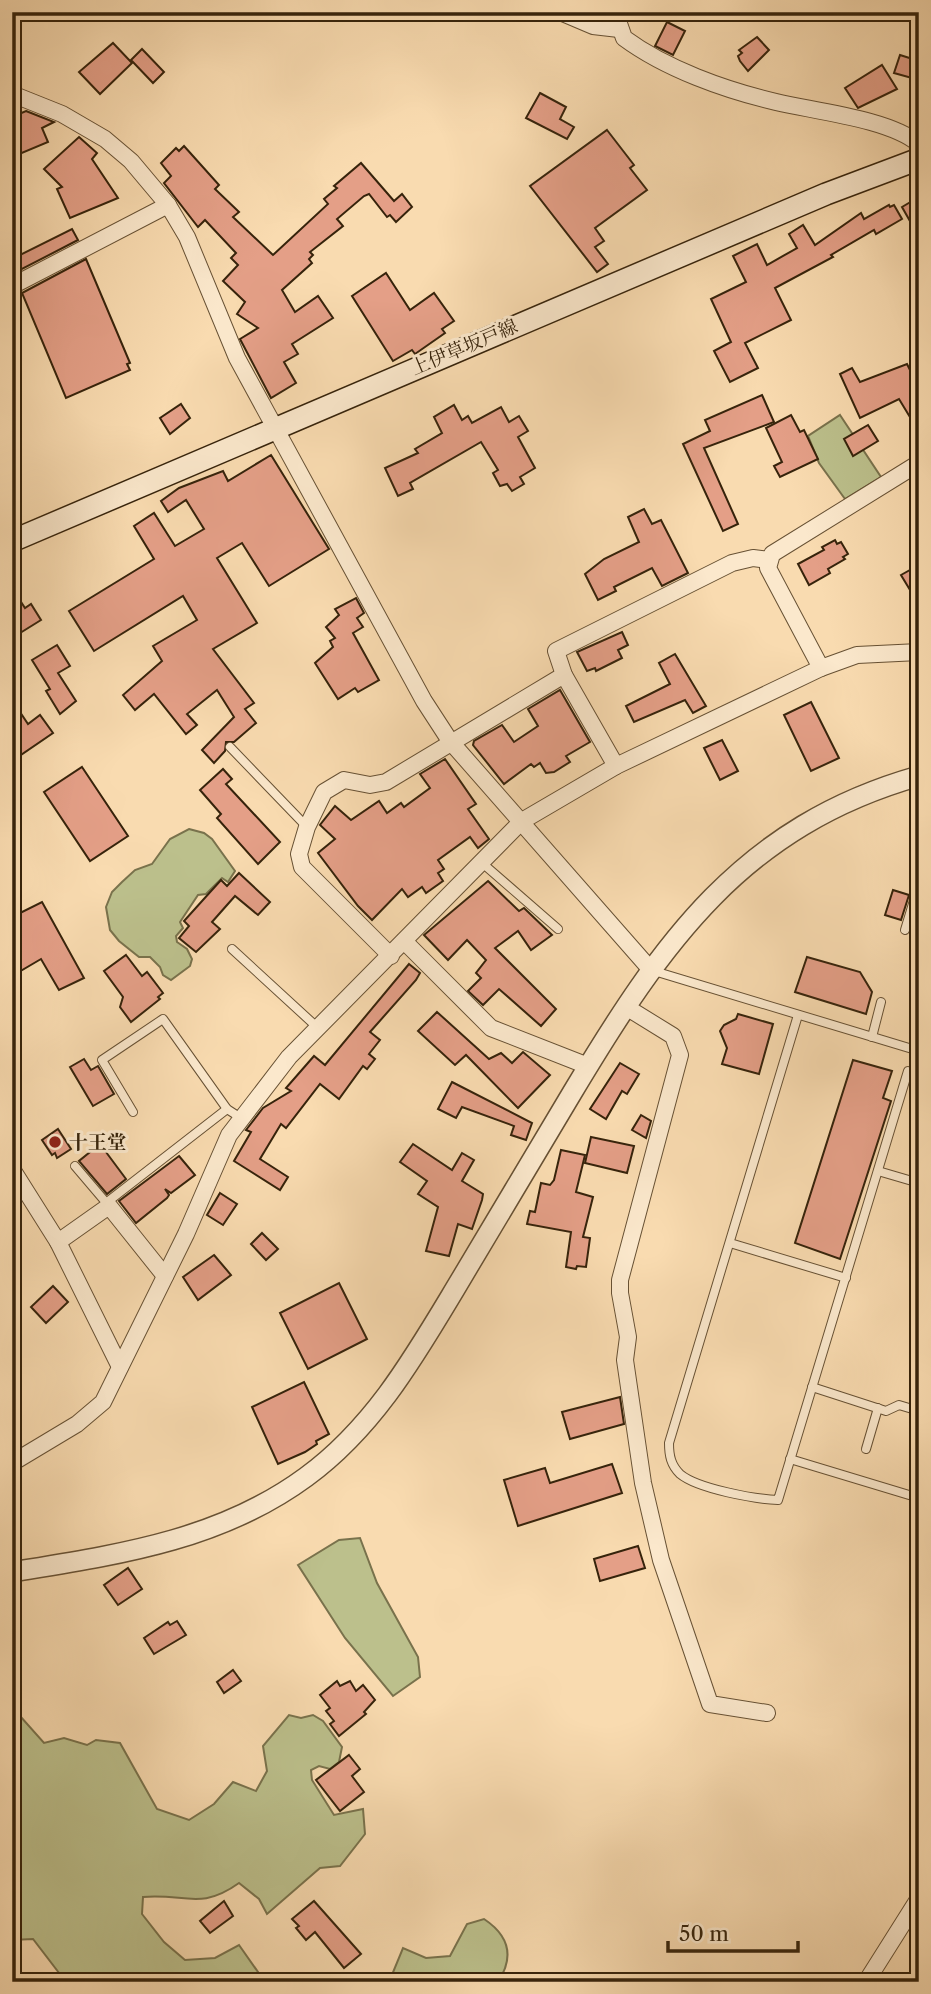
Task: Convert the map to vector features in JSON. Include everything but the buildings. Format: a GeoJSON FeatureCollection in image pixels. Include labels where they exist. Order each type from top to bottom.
{"type":"FeatureCollection","features":[{"type":"Feature","properties":{"kind":"main road","name":"上伊草坂戸線"},"geometry":{"type":"LineString","coordinates":[[12,541],[826,194],[919,159]]}},
{"type":"Feature","properties":{"kind":"street"},"geometry":{"type":"LineString","coordinates":[[560,12],[593,26],[620,21],[624,38],[635,46],[722,86],[892,128],[919,144]]}},
{"type":"Feature","properties":{"kind":"street"},"geometry":{"type":"LineString","coordinates":[[12,94],[62,114],[105,139],[131,161],[168,205],[187,237],[219,319],[274,429],[424,701],[450,741],[651,970]]}},
{"type":"Feature","properties":{"kind":"street"},"geometry":{"type":"LineString","coordinates":[[12,286],[168,205]]}},
{"type":"Feature","properties":{"kind":"street"},"geometry":{"type":"LineString","coordinates":[[821,668],[768,568],[769,559],[772,554],[919,463]]}},
{"type":"Feature","properties":{"kind":"street"},"geometry":{"type":"LineString","coordinates":[[616,766],[564,675],[556,651],[733,563],[753,558],[769,559]]}},
{"type":"Feature","properties":{"kind":"street"},"geometry":{"type":"LineString","coordinates":[[12,1463],[78,1424],[103,1402],[229,1135],[289,1057],[522,821],[616,766],[821,668],[857,655],[919,652]]}},
{"type":"Feature","properties":{"kind":"street"},"geometry":{"type":"LineString","coordinates":[[391,956],[302,867],[299,854],[307,827],[324,792],[344,780],[370,785],[386,782],[450,741],[564,675]]}},
{"type":"Feature","properties":{"kind":"street"},"geometry":{"type":"LineString","coordinates":[[12,1572],[178,1541],[209,1531],[240,1518],[306,1478],[354,1436],[399,1382],[588,1066],[651,970],[697,911],[759,855],[797,827],[883,786],[919,776]]}},
{"type":"Feature","properties":{"kind":"street"},"geometry":{"type":"LineString","coordinates":[[404,941],[491,1028],[588,1066]]}},
{"type":"Feature","properties":{"kind":"street"},"geometry":{"type":"LineString","coordinates":[[626,1007],[664,1028],[673,1036],[680,1055],[620,1280],[628,1337],[625,1360],[643,1483],[661,1560],[709,1704],[767,1713]]}},
{"type":"Feature","properties":{"kind":"street"},"geometry":{"type":"LineString","coordinates":[[12,1168],[58,1242],[120,1367]]}},
{"type":"Feature","properties":{"kind":"street"},"geometry":{"type":"LineString","coordinates":[[58,1242],[107,1205],[164,1276]]}},
{"type":"Feature","properties":{"kind":"street"},"geometry":{"type":"LineString","coordinates":[[866,1982],[919,1898]]}},
{"type":"Feature","properties":{"kind":"lane"},"geometry":{"type":"LineString","coordinates":[[230,747],[307,827]]}},
{"type":"Feature","properties":{"kind":"lane"},"geometry":{"type":"LineString","coordinates":[[481,862],[558,929]]}},
{"type":"Feature","properties":{"kind":"lane"},"geometry":{"type":"LineString","coordinates":[[905,930],[919,884]]}},
{"type":"Feature","properties":{"kind":"lane"},"geometry":{"type":"LineString","coordinates":[[232,949],[318,1028]]}},
{"type":"Feature","properties":{"kind":"lane"},"geometry":{"type":"LineString","coordinates":[[651,970],[919,1051]]}},
{"type":"Feature","properties":{"kind":"lane"},"geometry":{"type":"LineString","coordinates":[[872,1037],[881,1002]]}},
{"type":"Feature","properties":{"kind":"lane"},"geometry":{"type":"LineString","coordinates":[[798,1015],[669,1443],[669,1456],[681,1475],[693,1482],[759,1499],[778,1500],[908,1071]]}},
{"type":"Feature","properties":{"kind":"lane"},"geometry":{"type":"LineString","coordinates":[[133,1112],[103,1060],[163,1018],[227,1109],[241,1118]]}},
{"type":"Feature","properties":{"kind":"lane"},"geometry":{"type":"LineString","coordinates":[[75,1166],[107,1205],[227,1109]]}},
{"type":"Feature","properties":{"kind":"lane"},"geometry":{"type":"LineString","coordinates":[[878,1171],[919,1182]]}},
{"type":"Feature","properties":{"kind":"lane"},"geometry":{"type":"LineString","coordinates":[[730,1242],[846,1278]]}},
{"type":"Feature","properties":{"kind":"lane"},"geometry":{"type":"LineString","coordinates":[[812,1387],[886,1411],[899,1405],[919,1411]]}},
{"type":"Feature","properties":{"kind":"lane"},"geometry":{"type":"LineString","coordinates":[[866,1449],[878,1408]]}},
{"type":"Feature","properties":{"kind":"lane"},"geometry":{"type":"LineString","coordinates":[[790,1459],[919,1498]]}},
{"type":"Feature","properties":{"kind":"green space"},"geometry":{"type":"Polygon","coordinates":[[[840,415],[881,477],[845,499],[819,463],[808,436],[840,415]]]}},
{"type":"Feature","properties":{"kind":"green space"},"geometry":{"type":"Polygon","coordinates":[[[189,829],[204,833],[212,839],[235,871],[228,882],[222,878],[206,894],[198,895],[180,922],[183,928],[176,936],[177,942],[187,949],[192,959],[190,966],[171,980],[163,975],[160,967],[150,957],[139,957],[119,941],[110,930],[106,907],[112,892],[122,882],[135,870],[152,864],[170,839],[189,829]]]}},
{"type":"Feature","properties":{"kind":"green space"},"geometry":{"type":"Polygon","coordinates":[[[360,1538],[377,1583],[418,1657],[420,1677],[393,1696],[345,1638],[298,1565],[339,1540],[360,1538]]]}},
{"type":"Feature","properties":{"kind":"green space"},"geometry":{"type":"Polygon","coordinates":[[[12,1707],[44,1743],[64,1738],[87,1745],[96,1740],[120,1743],[157,1809],[189,1820],[214,1804],[233,1782],[256,1791],[267,1771],[263,1746],[289,1715],[301,1718],[313,1715],[323,1721],[342,1747],[339,1762],[330,1769],[319,1766],[311,1770],[312,1780],[334,1815],[363,1809],[365,1834],[340,1866],[320,1868],[267,1914],[259,1899],[239,1883],[203,1899],[143,1897],[142,1914],[164,1942],[185,1960],[215,1958],[239,1945],[265,1982],[66,1982],[33,1939],[12,1940],[12,1707]]]}},
{"type":"Feature","properties":{"kind":"green space"},"geometry":{"type":"Polygon","coordinates":[[[484,1919],[499,1932],[506,1947],[506,1963],[498,1982],[389,1982],[403,1948],[426,1958],[450,1956],[467,1924],[484,1919]]]}},
{"type":"Feature","properties":{"kind":"place","name":"十王堂"},"geometry":{"type":"Point","coordinates":[55,1142]}}]}
